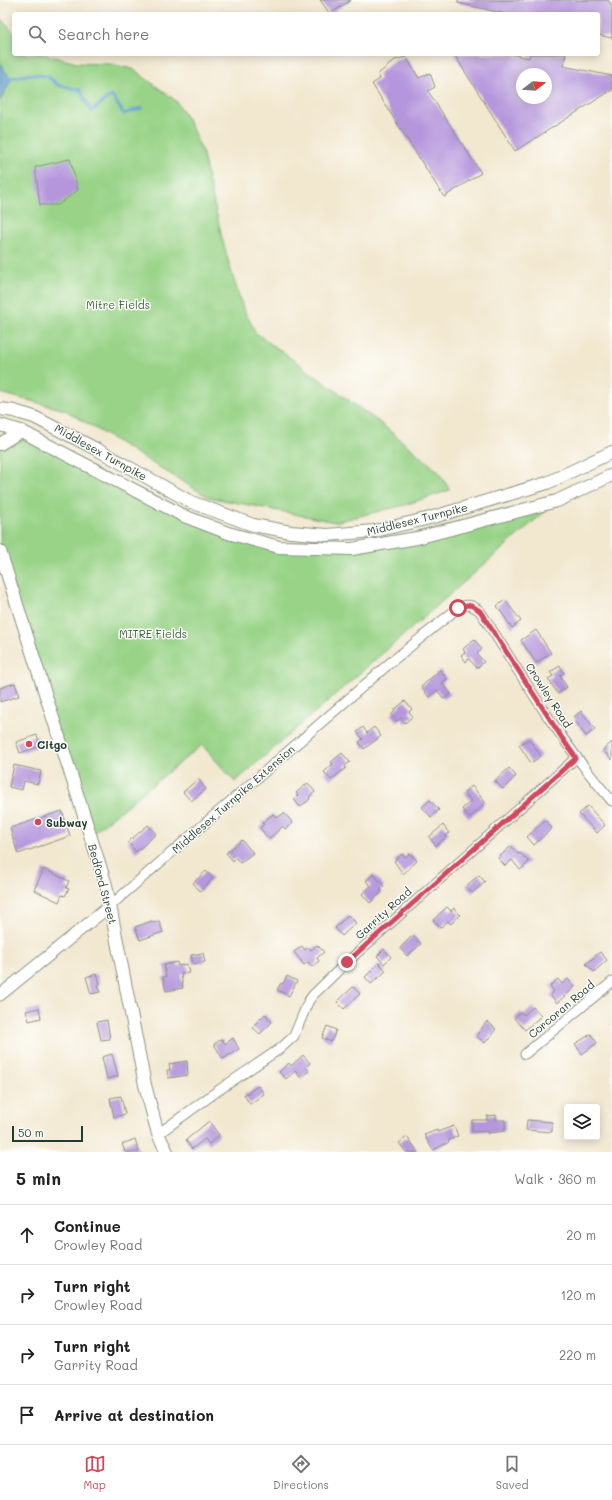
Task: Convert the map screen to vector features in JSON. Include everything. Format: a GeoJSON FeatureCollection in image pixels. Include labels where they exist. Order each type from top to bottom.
{"type":"FeatureCollection","features":[{"type":"Feature","properties":{"kind":"main road","name":"Middlesex Turnpike"},"geometry":{"type":"LineString","coordinates":[[0,409],[34,416],[191,502],[253,525],[291,532],[327,534],[374,531],[430,518],[547,483],[612,452]]}},
{"type":"Feature","properties":{"kind":"main road","name":"Middlesex Turnpike"},"geometry":{"type":"LineString","coordinates":[[0,425],[21,431],[184,516],[228,533],[279,547],[352,549],[417,538],[557,501],[612,475]]}},
{"type":"Feature","properties":{"kind":"main road"},"geometry":{"type":"LineString","coordinates":[[0,444],[21,431]]}},
{"type":"Feature","properties":{"kind":"main road","name":"Bedford Street"},"geometry":{"type":"LineString","coordinates":[[0,552],[102,872],[111,905],[146,1085],[158,1134],[167,1152]]}},
{"type":"Feature","properties":{"kind":"street","name":"Middlesex Turnpike Extension"},"geometry":{"type":"LineString","coordinates":[[0,994],[111,905],[391,662],[458,608],[466,605]]}},
{"type":"Feature","properties":{"kind":"street","name":"Crowley Road"},"geometry":{"type":"LineString","coordinates":[[466,605],[474,606],[480,611],[562,738],[576,758],[612,801]]}},
{"type":"Feature","properties":{"kind":"street","name":"Garrity Road"},"geometry":{"type":"LineString","coordinates":[[158,1134],[281,1048],[294,1036],[308,1002],[313,995],[347,962],[576,758]]}},
{"type":"Feature","properties":{"kind":"street","name":"Corcoran Road"},"geometry":{"type":"LineString","coordinates":[[525,1054],[612,982]]}},
{"type":"Feature","properties":{"kind":"green space","name":"Mitre Fields"},"geometry":{"type":"Polygon","coordinates":[[[0,18],[12,31],[12,56],[51,56],[77,63],[111,64],[133,69],[176,101],[187,118],[202,151],[232,274],[243,308],[256,333],[379,422],[437,470],[450,490],[405,505],[335,522],[208,497],[65,410],[0,393],[0,18]]]}},
{"type":"Feature","properties":{"kind":"green space","name":"MITRE Fields"},"geometry":{"type":"Polygon","coordinates":[[[21,431],[184,516],[279,547],[352,549],[557,501],[235,782],[202,745],[90,835],[0,551],[0,444],[21,431]]]}},
{"type":"Feature","properties":{"kind":"water"},"geometry":{"type":"Polygon","coordinates":[[[0,62],[5,71],[12,78],[0,101],[0,62]]]}},
{"type":"Feature","properties":{"kind":"building"},"geometry":{"type":"Polygon","coordinates":[[[320,0],[351,0],[333,12],[329,12],[320,0]]]}},
{"type":"Feature","properties":{"kind":"building"},"geometry":{"type":"Polygon","coordinates":[[[458,0],[608,0],[612,6],[612,38],[600,35],[600,12],[497,12],[458,3],[458,0]]]}},
{"type":"Feature","properties":{"kind":"building"},"geometry":{"type":"Polygon","coordinates":[[[455,56],[520,56],[529,58],[530,56],[566,56],[563,66],[612,76],[612,90],[515,151],[455,56]]]}},
{"type":"Feature","properties":{"kind":"building"},"geometry":{"type":"Polygon","coordinates":[[[406,57],[419,78],[430,73],[435,87],[428,91],[481,173],[444,197],[372,84],[380,79],[378,74],[395,60],[406,57]]]}},
{"type":"Feature","properties":{"kind":"building"},"geometry":{"type":"Polygon","coordinates":[[[70,159],[78,190],[58,205],[40,205],[35,167],[70,159]]]}},
{"type":"Feature","properties":{"kind":"building"},"geometry":{"type":"Polygon","coordinates":[[[505,600],[521,621],[512,628],[497,606],[505,600]]]}},
{"type":"Feature","properties":{"kind":"building"},"geometry":{"type":"Polygon","coordinates":[[[536,630],[551,653],[536,663],[521,640],[536,630]]]}},
{"type":"Feature","properties":{"kind":"building"},"geometry":{"type":"Polygon","coordinates":[[[474,639],[482,649],[477,654],[484,662],[477,668],[469,659],[466,662],[461,655],[465,652],[463,649],[474,639]]]}},
{"type":"Feature","properties":{"kind":"building"},"geometry":{"type":"Polygon","coordinates":[[[560,666],[564,673],[560,676],[567,687],[558,694],[548,679],[553,676],[550,672],[560,666]]]}},
{"type":"Feature","properties":{"kind":"building"},"geometry":{"type":"Polygon","coordinates":[[[440,670],[447,679],[442,683],[451,694],[444,699],[437,690],[429,697],[421,687],[440,670]]]}},
{"type":"Feature","properties":{"kind":"building"},"geometry":{"type":"Polygon","coordinates":[[[15,683],[19,696],[0,702],[0,688],[15,683]]]}},
{"type":"Feature","properties":{"kind":"building"},"geometry":{"type":"Polygon","coordinates":[[[405,701],[412,709],[409,712],[413,716],[405,723],[401,718],[397,721],[391,715],[395,711],[394,710],[405,701]]]}},
{"type":"Feature","properties":{"kind":"building"},"geometry":{"type":"Polygon","coordinates":[[[581,711],[595,729],[586,736],[575,721],[576,720],[574,717],[581,711]]]}},
{"type":"Feature","properties":{"kind":"building"},"geometry":{"type":"Polygon","coordinates":[[[363,727],[367,733],[374,727],[381,736],[364,749],[359,742],[363,739],[357,732],[363,727]]]}},
{"type":"Feature","properties":{"kind":"building"},"geometry":{"type":"Polygon","coordinates":[[[37,735],[40,746],[20,753],[16,742],[37,735]]]}},
{"type":"Feature","properties":{"kind":"building"},"geometry":{"type":"Polygon","coordinates":[[[529,739],[541,756],[531,763],[519,745],[529,739]]]}},
{"type":"Feature","properties":{"kind":"building"},"geometry":{"type":"Polygon","coordinates":[[[612,742],[612,760],[603,750],[612,742]]]}},
{"type":"Feature","properties":{"kind":"building"},"geometry":{"type":"Polygon","coordinates":[[[342,753],[350,762],[345,766],[346,768],[331,780],[324,772],[333,764],[331,762],[342,753]]]}},
{"type":"Feature","properties":{"kind":"building"},"geometry":{"type":"Polygon","coordinates":[[[14,765],[41,771],[38,784],[24,781],[22,790],[9,787],[14,765]]]}},
{"type":"Feature","properties":{"kind":"building"},"geometry":{"type":"Polygon","coordinates":[[[509,768],[516,776],[503,789],[495,781],[509,768]]]}},
{"type":"Feature","properties":{"kind":"building"},"geometry":{"type":"Polygon","coordinates":[[[198,779],[206,789],[191,801],[183,792],[198,779]]]}},
{"type":"Feature","properties":{"kind":"building"},"geometry":{"type":"Polygon","coordinates":[[[308,783],[315,792],[309,797],[310,799],[300,807],[294,799],[298,795],[296,793],[308,783]]]}},
{"type":"Feature","properties":{"kind":"building"},"geometry":{"type":"Polygon","coordinates":[[[472,786],[485,802],[482,805],[483,806],[469,818],[462,809],[471,801],[464,792],[472,786]]]}},
{"type":"Feature","properties":{"kind":"building"},"geometry":{"type":"Polygon","coordinates":[[[430,800],[439,810],[431,817],[422,807],[430,800]]]}},
{"type":"Feature","properties":{"kind":"building"},"geometry":{"type":"Polygon","coordinates":[[[588,806],[605,825],[597,833],[579,814],[588,806]]]}},
{"type":"Feature","properties":{"kind":"building"},"geometry":{"type":"Polygon","coordinates":[[[62,811],[70,836],[18,854],[10,828],[62,811]]]}},
{"type":"Feature","properties":{"kind":"building"},"geometry":{"type":"Polygon","coordinates":[[[284,813],[293,823],[285,829],[283,826],[269,839],[260,828],[264,824],[262,823],[273,814],[277,818],[284,813]]]}},
{"type":"Feature","properties":{"kind":"building"},"geometry":{"type":"Polygon","coordinates":[[[545,820],[552,828],[534,845],[527,837],[545,820]]]}},
{"type":"Feature","properties":{"kind":"building"},"geometry":{"type":"Polygon","coordinates":[[[148,825],[156,834],[136,852],[128,842],[148,825]]]}},
{"type":"Feature","properties":{"kind":"building"},"geometry":{"type":"Polygon","coordinates":[[[443,825],[449,833],[436,846],[429,837],[443,825]]]}},
{"type":"Feature","properties":{"kind":"building"},"geometry":{"type":"Polygon","coordinates":[[[242,840],[253,853],[240,863],[236,858],[233,861],[226,853],[242,840]]]}},
{"type":"Feature","properties":{"kind":"building"},"geometry":{"type":"Polygon","coordinates":[[[511,846],[518,854],[520,853],[529,862],[520,870],[512,860],[505,866],[498,858],[511,846]]]}},
{"type":"Feature","properties":{"kind":"building"},"geometry":{"type":"Polygon","coordinates":[[[410,853],[417,861],[403,874],[394,861],[402,854],[405,857],[410,853]]]}},
{"type":"Feature","properties":{"kind":"building"},"geometry":{"type":"Polygon","coordinates":[[[44,869],[69,881],[66,888],[69,889],[65,896],[62,895],[59,902],[34,890],[44,869]]]}},
{"type":"Feature","properties":{"kind":"building"},"geometry":{"type":"Polygon","coordinates":[[[206,871],[213,879],[200,891],[193,883],[206,871]]]}},
{"type":"Feature","properties":{"kind":"building"},"geometry":{"type":"Polygon","coordinates":[[[373,874],[384,886],[380,890],[382,892],[370,903],[362,894],[371,886],[366,881],[373,874]]]}},
{"type":"Feature","properties":{"kind":"building"},"geometry":{"type":"Polygon","coordinates":[[[479,875],[485,882],[472,893],[466,886],[479,875]]]}},
{"type":"Feature","properties":{"kind":"building"},"geometry":{"type":"Polygon","coordinates":[[[447,907],[451,911],[454,908],[460,915],[451,924],[448,921],[440,928],[433,920],[447,907]]]}},
{"type":"Feature","properties":{"kind":"building"},"geometry":{"type":"Polygon","coordinates":[[[348,915],[356,923],[342,936],[335,928],[348,915]]]}},
{"type":"Feature","properties":{"kind":"building"},"geometry":{"type":"Polygon","coordinates":[[[152,921],[153,923],[159,921],[163,932],[140,940],[135,927],[152,921]]]}},
{"type":"Feature","properties":{"kind":"building"},"geometry":{"type":"Polygon","coordinates":[[[413,935],[421,944],[407,956],[400,948],[413,935]]]}},
{"type":"Feature","properties":{"kind":"building"},"geometry":{"type":"Polygon","coordinates":[[[317,945],[324,952],[317,958],[319,961],[312,967],[308,962],[304,965],[294,952],[302,946],[305,950],[308,947],[311,950],[317,945]]]}},
{"type":"Feature","properties":{"kind":"building"},"geometry":{"type":"Polygon","coordinates":[[[384,949],[391,957],[384,964],[377,956],[384,949]]]}},
{"type":"Feature","properties":{"kind":"building"},"geometry":{"type":"Polygon","coordinates":[[[600,952],[607,960],[594,972],[586,964],[600,952]]]}},
{"type":"Feature","properties":{"kind":"building"},"geometry":{"type":"Polygon","coordinates":[[[203,953],[205,962],[193,964],[191,955],[203,953]]]}},
{"type":"Feature","properties":{"kind":"building"},"geometry":{"type":"Polygon","coordinates":[[[177,962],[178,966],[187,964],[189,973],[181,974],[183,988],[166,991],[163,977],[166,977],[164,965],[177,962]]]}},
{"type":"Feature","properties":{"kind":"building"},"geometry":{"type":"Polygon","coordinates":[[[379,963],[386,971],[371,984],[365,977],[379,963]]]}},
{"type":"Feature","properties":{"kind":"building"},"geometry":{"type":"Polygon","coordinates":[[[97,974],[100,984],[98,985],[100,992],[91,994],[86,977],[97,974]]]}},
{"type":"Feature","properties":{"kind":"building"},"geometry":{"type":"Polygon","coordinates":[[[287,976],[297,981],[289,996],[277,990],[281,983],[283,984],[287,976]]]}},
{"type":"Feature","properties":{"kind":"building"},"geometry":{"type":"Polygon","coordinates":[[[558,979],[562,984],[568,979],[575,987],[557,1003],[550,995],[554,991],[550,986],[558,979]]]}},
{"type":"Feature","properties":{"kind":"building"},"geometry":{"type":"Polygon","coordinates":[[[353,987],[360,994],[344,1009],[337,1002],[353,987]]]}},
{"type":"Feature","properties":{"kind":"building"},"geometry":{"type":"Polygon","coordinates":[[[533,1007],[541,1016],[525,1030],[514,1018],[521,1012],[524,1015],[533,1007]]]}},
{"type":"Feature","properties":{"kind":"building"},"geometry":{"type":"Polygon","coordinates":[[[39,1008],[41,1018],[29,1021],[26,1011],[39,1008]]]}},
{"type":"Feature","properties":{"kind":"building"},"geometry":{"type":"Polygon","coordinates":[[[265,1014],[272,1022],[260,1034],[252,1027],[265,1014]]]}},
{"type":"Feature","properties":{"kind":"building"},"geometry":{"type":"Polygon","coordinates":[[[107,1020],[110,1039],[101,1040],[97,1022],[107,1020]]]}},
{"type":"Feature","properties":{"kind":"building"},"geometry":{"type":"Polygon","coordinates":[[[487,1021],[496,1029],[485,1043],[476,1036],[487,1021]]]}},
{"type":"Feature","properties":{"kind":"building"},"geometry":{"type":"Polygon","coordinates":[[[327,1026],[336,1030],[331,1042],[322,1038],[327,1026]]]}},
{"type":"Feature","properties":{"kind":"building"},"geometry":{"type":"Polygon","coordinates":[[[591,1034],[597,1043],[582,1054],[575,1044],[591,1034]]]}},
{"type":"Feature","properties":{"kind":"building"},"geometry":{"type":"Polygon","coordinates":[[[233,1038],[239,1049],[223,1059],[214,1044],[222,1039],[225,1044],[233,1038]]]}},
{"type":"Feature","properties":{"kind":"building"},"geometry":{"type":"Polygon","coordinates":[[[112,1054],[118,1076],[107,1079],[102,1057],[112,1054]]]}},
{"type":"Feature","properties":{"kind":"building"},"geometry":{"type":"Polygon","coordinates":[[[303,1055],[310,1063],[306,1067],[309,1071],[301,1078],[295,1071],[286,1079],[279,1072],[289,1063],[291,1066],[303,1055]]]}},
{"type":"Feature","properties":{"kind":"building"},"geometry":{"type":"Polygon","coordinates":[[[187,1061],[188,1075],[168,1078],[167,1070],[170,1070],[169,1064],[187,1061]]]}},
{"type":"Feature","properties":{"kind":"building"},"geometry":{"type":"Polygon","coordinates":[[[258,1086],[264,1094],[250,1104],[244,1095],[258,1086]]]}},
{"type":"Feature","properties":{"kind":"building"},"geometry":{"type":"Polygon","coordinates":[[[121,1096],[125,1114],[114,1117],[110,1098],[121,1096]]]}},
{"type":"Feature","properties":{"kind":"building"},"geometry":{"type":"Polygon","coordinates":[[[496,1115],[496,1120],[505,1120],[505,1131],[488,1133],[488,1131],[472,1132],[472,1120],[487,1120],[487,1116],[496,1115]]]}},
{"type":"Feature","properties":{"kind":"building"},"geometry":{"type":"Polygon","coordinates":[[[527,1120],[552,1122],[552,1132],[526,1130],[527,1120]]]}},
{"type":"Feature","properties":{"kind":"building"},"geometry":{"type":"Polygon","coordinates":[[[209,1121],[219,1135],[209,1144],[205,1139],[192,1149],[186,1140],[209,1121]]]}},
{"type":"Feature","properties":{"kind":"building"},"geometry":{"type":"Polygon","coordinates":[[[454,1126],[458,1136],[433,1150],[424,1135],[454,1126]]]}},
{"type":"Feature","properties":{"kind":"building"},"geometry":{"type":"Polygon","coordinates":[[[407,1137],[418,1152],[406,1152],[399,1143],[407,1137]]]}},
{"type":"Feature","properties":{"kind":"building"},"geometry":{"type":"Polygon","coordinates":[[[135,1139],[139,1152],[125,1152],[122,1144],[135,1139]]]}},
{"type":"Feature","properties":{"kind":"waterway"},"geometry":{"type":"LineString","coordinates":[[9,79],[30,74],[47,76],[58,85],[80,90],[91,111],[112,96],[124,114],[142,108]]}},
{"type":"Feature","properties":{"kind":"place","name":"Citgo"},"geometry":{"type":"Point","coordinates":[29,744]}},
{"type":"Feature","properties":{"kind":"place","name":"Subway"},"geometry":{"type":"Point","coordinates":[38,822]}},
{"type":"Feature","properties":{"kind":"route"},"geometry":{"type":"LineString","coordinates":[[347,962],[576,758],[480,611],[474,606],[470,605],[463,605],[458,608]]}}]}
